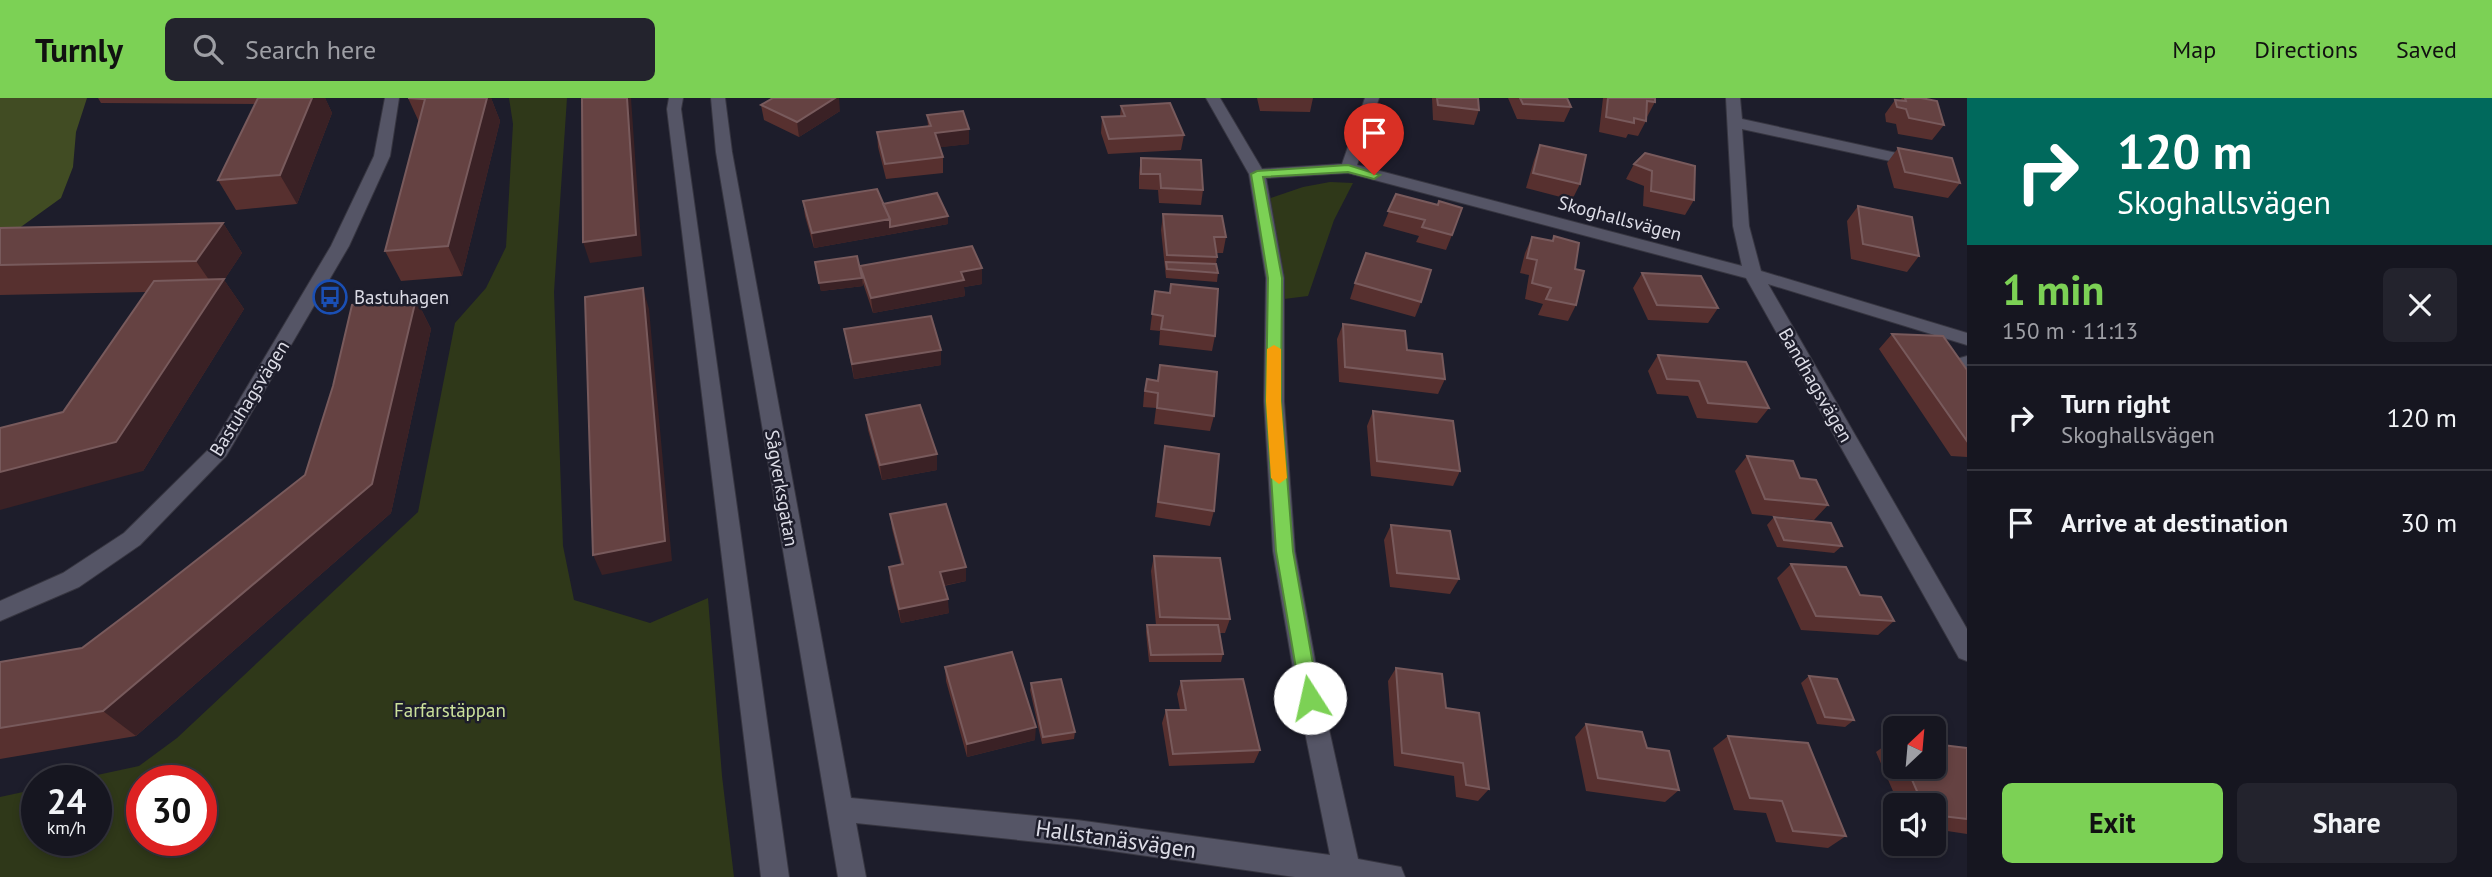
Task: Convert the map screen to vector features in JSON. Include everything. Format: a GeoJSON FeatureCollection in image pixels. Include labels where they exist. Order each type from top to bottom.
{"type":"FeatureCollection","features":[{"type":"Feature","properties":{"kind":"street","name":"Bastuhagsvägen"},"geometry":{"type":"LineString","coordinates":[[0,611],[71,580],[132,538],[219,452],[340,246],[382,156],[392,98]]}},
{"type":"Feature","properties":{"kind":"street"},"geometry":{"type":"LineString","coordinates":[[676,98],[676,122],[775,877]]}},
{"type":"Feature","properties":{"kind":"street","name":"Sågverksgatan"},"geometry":{"type":"LineString","coordinates":[[718,98],[724,152],[852,877]]}},
{"type":"Feature","properties":{"kind":"street"},"geometry":{"type":"LineString","coordinates":[[1213,98],[1257,174],[1275,278],[1274,401],[1284,551],[1310,698],[1348,874]]}},
{"type":"Feature","properties":{"kind":"street"},"geometry":{"type":"LineString","coordinates":[[1348,169],[1372,98]]}},
{"type":"Feature","properties":{"kind":"street","name":"Bandhagsvägen"},"geometry":{"type":"LineString","coordinates":[[1733,98],[1741,226],[1753,274],[1967,651]]}},
{"type":"Feature","properties":{"kind":"street"},"geometry":{"type":"LineString","coordinates":[[1733,122],[1919,162]]}},
{"type":"Feature","properties":{"kind":"street","name":"Skoghallsvägen"},"geometry":{"type":"LineString","coordinates":[[1257,174],[1348,169],[1753,274],[1967,340]]}},
{"type":"Feature","properties":{"kind":"street","name":"Hallstanäsvägen"},"geometry":{"type":"LineString","coordinates":[[839,809],[1077,833],[1348,874],[1391,877]]}},
{"type":"Feature","properties":{"kind":"green space"},"geometry":{"type":"Polygon","coordinates":[[[0,98],[87,98],[76,132],[73,167],[61,198],[0,242],[0,98]]]}},
{"type":"Feature","properties":{"kind":"green space","name":"Farfarstäppan"},"geometry":{"type":"Polygon","coordinates":[[[509,98],[567,98],[554,292],[563,546],[574,600],[650,623],[708,598],[722,776],[734,877],[0,877],[0,797],[21,792],[21,856],[112,856],[112,772],[126,769],[126,856],[217,856],[217,765],[140,765],[177,738],[418,512],[455,323],[486,288],[506,247],[513,124],[509,98]]]}},
{"type":"Feature","properties":{"kind":"green space"},"geometry":{"type":"Polygon","coordinates":[[[1330,182],[1353,183],[1334,220],[1308,296],[1276,300],[1268,199],[1303,187],[1330,182]]]}},
{"type":"Feature","properties":{"kind":"building"},"geometry":{"type":"Polygon","coordinates":[[[258,98],[312,98],[280,175],[218,180],[258,98]]]}},
{"type":"Feature","properties":{"kind":"building"},"geometry":{"type":"Polygon","coordinates":[[[408,98],[487,98],[448,246],[385,251],[425,99],[408,98]]]}},
{"type":"Feature","properties":{"kind":"building"},"geometry":{"type":"Polygon","coordinates":[[[582,98],[627,98],[636,235],[583,242],[582,98]]]}},
{"type":"Feature","properties":{"kind":"building"},"geometry":{"type":"Polygon","coordinates":[[[773,98],[835,98],[797,122],[761,105],[773,98]]]}},
{"type":"Feature","properties":{"kind":"building"},"geometry":{"type":"Polygon","coordinates":[[[1437,98],[1478,98],[1479,110],[1438,105],[1437,98]]]}},
{"type":"Feature","properties":{"kind":"building"},"geometry":{"type":"Polygon","coordinates":[[[1520,98],[1567,98],[1571,107],[1523,104],[1520,98]]]}},
{"type":"Feature","properties":{"kind":"building"},"geometry":{"type":"Polygon","coordinates":[[[1608,98],[1655,98],[1655,102],[1647,101],[1646,121],[1634,118],[1634,123],[1606,117],[1608,98]]]}},
{"type":"Feature","properties":{"kind":"building"},"geometry":{"type":"Polygon","coordinates":[[[1905,98],[1937,101],[1944,125],[1909,118],[1906,109],[1897,107],[1895,100],[1906,101],[1905,98]]]}},
{"type":"Feature","properties":{"kind":"building"},"geometry":{"type":"Polygon","coordinates":[[[1170,103],[1184,135],[1109,139],[1102,117],[1125,116],[1121,106],[1170,103]]]}},
{"type":"Feature","properties":{"kind":"building"},"geometry":{"type":"Polygon","coordinates":[[[963,111],[969,129],[935,133],[943,157],[885,164],[877,132],[931,126],[927,115],[963,111]]]}},
{"type":"Feature","properties":{"kind":"building"},"geometry":{"type":"Polygon","coordinates":[[[1540,145],[1586,155],[1580,184],[1533,173],[1540,145]]]}},
{"type":"Feature","properties":{"kind":"building"},"geometry":{"type":"Polygon","coordinates":[[[1898,148],[1952,158],[1960,183],[1905,172],[1898,148]]]}},
{"type":"Feature","properties":{"kind":"building"},"geometry":{"type":"Polygon","coordinates":[[[1645,153],[1695,166],[1694,200],[1651,191],[1652,171],[1634,164],[1645,153]]]}},
{"type":"Feature","properties":{"kind":"building"},"geometry":{"type":"Polygon","coordinates":[[[1141,158],[1201,160],[1203,190],[1161,188],[1160,174],[1141,174],[1141,158]]]}},
{"type":"Feature","properties":{"kind":"building"},"geometry":{"type":"Polygon","coordinates":[[[877,189],[890,219],[812,233],[803,201],[877,189]]]}},
{"type":"Feature","properties":{"kind":"building"},"geometry":{"type":"Polygon","coordinates":[[[937,193],[948,216],[890,227],[890,219],[883,204],[937,193]]]}},
{"type":"Feature","properties":{"kind":"building"},"geometry":{"type":"Polygon","coordinates":[[[1396,194],[1462,208],[1452,235],[1422,227],[1425,220],[1388,211],[1396,194]]]}},
{"type":"Feature","properties":{"kind":"building"},"geometry":{"type":"Polygon","coordinates":[[[1858,206],[1912,217],[1919,256],[1863,244],[1858,206]]]}},
{"type":"Feature","properties":{"kind":"building"},"geometry":{"type":"Polygon","coordinates":[[[1163,214],[1222,216],[1226,237],[1214,237],[1217,257],[1167,255],[1163,214]]]}},
{"type":"Feature","properties":{"kind":"building"},"geometry":{"type":"Polygon","coordinates":[[[223,223],[196,261],[0,265],[0,228],[223,223]]]}},
{"type":"Feature","properties":{"kind":"building"},"geometry":{"type":"Polygon","coordinates":[[[1554,236],[1579,243],[1575,269],[1584,271],[1576,305],[1546,299],[1551,288],[1532,283],[1537,260],[1527,258],[1532,237],[1553,241],[1554,236]]]}},
{"type":"Feature","properties":{"kind":"building"},"geometry":{"type":"Polygon","coordinates":[[[972,246],[982,268],[961,272],[964,280],[871,298],[860,266],[972,246]]]}},
{"type":"Feature","properties":{"kind":"building"},"geometry":{"type":"Polygon","coordinates":[[[1366,253],[1431,270],[1421,302],[1355,283],[1366,253]]]}},
{"type":"Feature","properties":{"kind":"building"},"geometry":{"type":"Polygon","coordinates":[[[857,256],[862,278],[819,283],[815,262],[857,256]]]}},
{"type":"Feature","properties":{"kind":"building"},"geometry":{"type":"Polygon","coordinates":[[[1166,262],[1216,264],[1218,273],[1167,269],[1166,262]]]}},
{"type":"Feature","properties":{"kind":"building"},"geometry":{"type":"Polygon","coordinates":[[[1642,273],[1701,276],[1718,308],[1657,305],[1642,273]]]}},
{"type":"Feature","properties":{"kind":"building"},"geometry":{"type":"Polygon","coordinates":[[[224,279],[116,442],[0,472],[0,428],[63,412],[154,281],[224,279]]]}},
{"type":"Feature","properties":{"kind":"building"},"geometry":{"type":"Polygon","coordinates":[[[1171,284],[1218,289],[1215,336],[1161,329],[1163,316],[1152,314],[1155,291],[1170,293],[1171,284]]]}},
{"type":"Feature","properties":{"kind":"building"},"geometry":{"type":"Polygon","coordinates":[[[643,288],[665,541],[593,555],[585,297],[643,288]]]}},
{"type":"Feature","properties":{"kind":"building"},"geometry":{"type":"Polygon","coordinates":[[[416,299],[372,484],[103,711],[0,728],[0,662],[82,648],[305,475],[333,386],[352,305],[416,299]]]}},
{"type":"Feature","properties":{"kind":"building"},"geometry":{"type":"Polygon","coordinates":[[[931,316],[941,350],[852,364],[844,329],[931,316]]]}},
{"type":"Feature","properties":{"kind":"building"},"geometry":{"type":"Polygon","coordinates":[[[1343,324],[1405,331],[1407,350],[1442,354],[1445,379],[1345,367],[1343,324]]]}},
{"type":"Feature","properties":{"kind":"building"},"geometry":{"type":"Polygon","coordinates":[[[1892,334],[1943,336],[1967,370],[1967,441],[1892,334]]]}},
{"type":"Feature","properties":{"kind":"building"},"geometry":{"type":"Polygon","coordinates":[[[1658,355],[1746,362],[1769,408],[1708,403],[1699,381],[1667,379],[1658,355]]]}},
{"type":"Feature","properties":{"kind":"building"},"geometry":{"type":"Polygon","coordinates":[[[1160,365],[1217,372],[1214,416],[1157,408],[1158,393],[1145,391],[1147,379],[1158,381],[1160,365]]]}},
{"type":"Feature","properties":{"kind":"building"},"geometry":{"type":"Polygon","coordinates":[[[920,405],[937,454],[880,465],[866,415],[920,405]]]}},
{"type":"Feature","properties":{"kind":"building"},"geometry":{"type":"Polygon","coordinates":[[[1373,411],[1453,421],[1460,471],[1377,461],[1373,411]]]}},
{"type":"Feature","properties":{"kind":"building"},"geometry":{"type":"Polygon","coordinates":[[[1165,446],[1219,454],[1214,511],[1158,502],[1165,446]]]}},
{"type":"Feature","properties":{"kind":"building"},"geometry":{"type":"Polygon","coordinates":[[[1747,456],[1793,461],[1800,478],[1816,480],[1828,505],[1765,499],[1747,456]]]}},
{"type":"Feature","properties":{"kind":"building"},"geometry":{"type":"Polygon","coordinates":[[[946,504],[966,567],[940,572],[948,599],[899,609],[889,567],[903,564],[890,514],[946,504]]]}},
{"type":"Feature","properties":{"kind":"building"},"geometry":{"type":"Polygon","coordinates":[[[1774,517],[1831,523],[1842,546],[1784,540],[1774,517]]]}},
{"type":"Feature","properties":{"kind":"building"},"geometry":{"type":"Polygon","coordinates":[[[1391,525],[1450,531],[1459,579],[1397,573],[1391,525]]]}},
{"type":"Feature","properties":{"kind":"building"},"geometry":{"type":"Polygon","coordinates":[[[1154,556],[1220,558],[1230,619],[1160,617],[1154,556]]]}},
{"type":"Feature","properties":{"kind":"building"},"geometry":{"type":"Polygon","coordinates":[[[1791,564],[1846,567],[1860,595],[1881,597],[1894,621],[1816,616],[1791,564]]]}},
{"type":"Feature","properties":{"kind":"building"},"geometry":{"type":"Polygon","coordinates":[[[1147,625],[1218,625],[1223,654],[1151,655],[1147,625]]]}},
{"type":"Feature","properties":{"kind":"building"},"geometry":{"type":"Polygon","coordinates":[[[1012,652],[1036,727],[967,744],[945,667],[1012,652]]]}},
{"type":"Feature","properties":{"kind":"building"},"geometry":{"type":"Polygon","coordinates":[[[1396,668],[1442,674],[1446,708],[1479,713],[1489,789],[1466,785],[1463,763],[1402,753],[1396,668]]]}},
{"type":"Feature","properties":{"kind":"building"},"geometry":{"type":"Polygon","coordinates":[[[1809,676],[1837,679],[1854,720],[1825,717],[1809,676]]]}},
{"type":"Feature","properties":{"kind":"building"},"geometry":{"type":"Polygon","coordinates":[[[1061,679],[1075,732],[1043,737],[1031,683],[1061,679]]]}},
{"type":"Feature","properties":{"kind":"building"},"geometry":{"type":"Polygon","coordinates":[[[1243,679],[1260,750],[1173,754],[1166,710],[1186,710],[1181,681],[1243,679]]]}},
{"type":"Feature","properties":{"kind":"building"},"geometry":{"type":"Polygon","coordinates":[[[1586,724],[1642,732],[1647,748],[1669,751],[1679,790],[1598,778],[1586,724]]]}},
{"type":"Feature","properties":{"kind":"building"},"geometry":{"type":"Polygon","coordinates":[[[1728,736],[1808,743],[1846,836],[1793,831],[1782,801],[1750,798],[1728,736]]]}},
{"type":"Feature","properties":{"kind":"building"},"geometry":{"type":"Polygon","coordinates":[[[1946,745],[1967,748],[1967,819],[1946,816],[1946,793],[1918,793],[1912,779],[1946,779],[1946,745]]]}},
{"type":"Feature","properties":{"kind":"slow traffic"},"geometry":{"type":"LineString","coordinates":[[1274,349],[1279,478]]}},
{"type":"Feature","properties":{"kind":"place","name":"Bastuhagen"},"geometry":{"type":"Point","coordinates":[330,297]}},
{"type":"Feature","properties":{"kind":"route"},"geometry":{"type":"LineString","coordinates":[[1310,698],[1284,551],[1274,401],[1275,278],[1257,174],[1348,169],[1374,175]]}}]}
